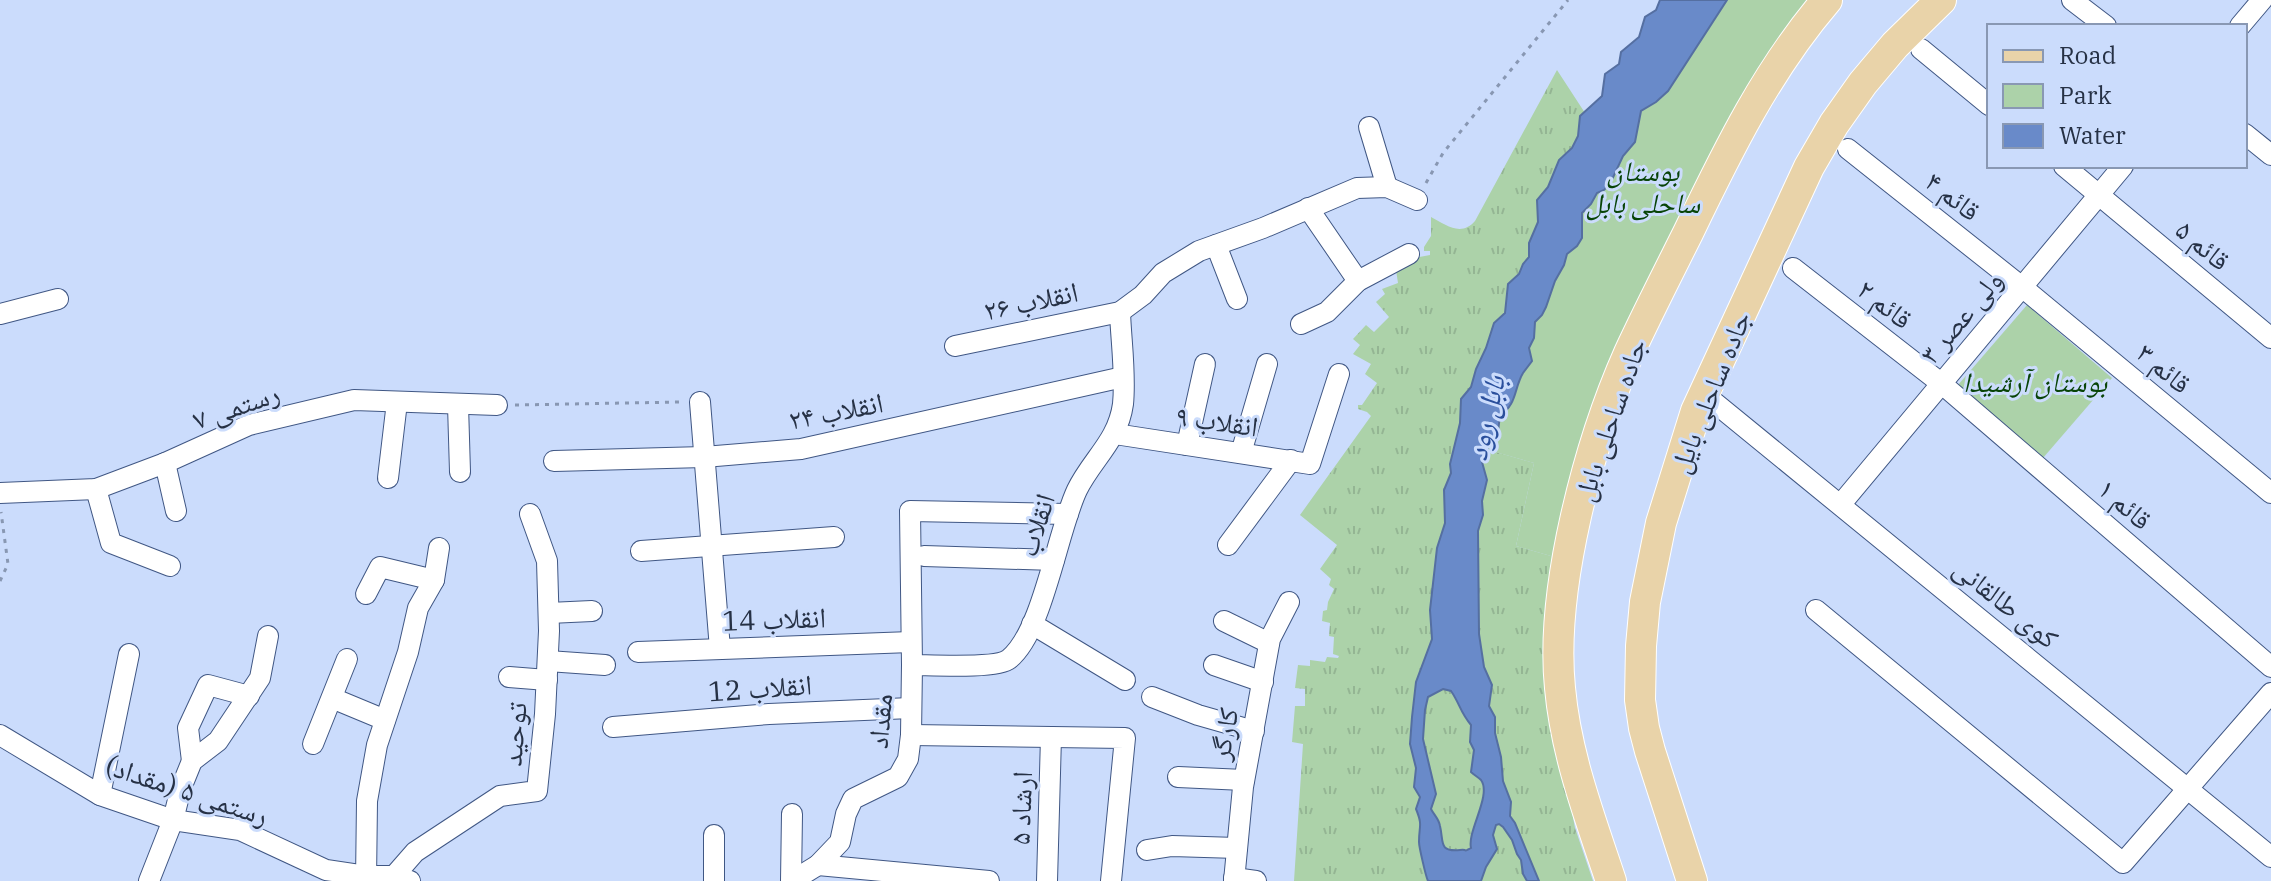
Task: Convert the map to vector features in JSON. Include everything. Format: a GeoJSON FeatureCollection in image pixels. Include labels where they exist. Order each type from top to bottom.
{"type":"FeatureCollection","features":[{"type":"Feature","properties":{"kind":"main road","name":"جاده ساحلی بابل"},"geometry":{"type":"LineString","coordinates":[[1611,881],[1571,759],[1560,689],[1559,644],[1573,534],[1591,462],[1629,354],[1752,105],[1790,46],[1827,0]]}},
{"type":"Feature","properties":{"kind":"main road","name":"جاده ساحلی بایل"},"geometry":{"type":"LineString","coordinates":[[1692,881],[1644,728],[1640,673],[1645,602],[1658,535],[1686,438],[1704,394],[1809,167],[1863,83],[1895,45],[1941,0]]}},
{"type":"Feature","properties":{"kind":"street"},"geometry":{"type":"LineString","coordinates":[[2072,0],[2103,24]]}},
{"type":"Feature","properties":{"kind":"street"},"geometry":{"type":"LineString","coordinates":[[2242,24],[2262,0]]}},
{"type":"Feature","properties":{"kind":"street"},"geometry":{"type":"LineString","coordinates":[[1921,49],[1987,103]]}},
{"type":"Feature","properties":{"kind":"street"},"geometry":{"type":"LineString","coordinates":[[1369,127],[1387,187]]}},
{"type":"Feature","properties":{"kind":"street"},"geometry":{"type":"LineString","coordinates":[[2247,136],[2271,155]]}},
{"type":"Feature","properties":{"kind":"street","name":"قائم ۴"},"geometry":{"type":"LineString","coordinates":[[1848,149],[2022,287]]}},
{"type":"Feature","properties":{"kind":"street","name":"قائم ۵"},"geometry":{"type":"LineString","coordinates":[[2066,168],[2271,338]]}},
{"type":"Feature","properties":{"kind":"street","name":"ولی عصر ۳"},"geometry":{"type":"LineString","coordinates":[[1841,504],[2121,168]]}},
{"type":"Feature","properties":{"kind":"street"},"geometry":{"type":"LineString","coordinates":[[1120,312],[1143,295],[1163,273],[1199,251],[1357,188],[1387,187],[1417,200]]}},
{"type":"Feature","properties":{"kind":"street"},"geometry":{"type":"LineString","coordinates":[[1308,208],[1358,281]]}},
{"type":"Feature","properties":{"kind":"street"},"geometry":{"type":"LineString","coordinates":[[1216,245],[1237,299]]}},
{"type":"Feature","properties":{"kind":"street"},"geometry":{"type":"LineString","coordinates":[[1301,324],[1327,312],[1358,281],[1409,254]]}},
{"type":"Feature","properties":{"kind":"street","name":"قائم ۲"},"geometry":{"type":"LineString","coordinates":[[1793,268],[1942,384]]}},
{"type":"Feature","properties":{"kind":"street","name":"قائم ۳"},"geometry":{"type":"LineString","coordinates":[[2022,287],[2271,493]]}},
{"type":"Feature","properties":{"kind":"street"},"geometry":{"type":"LineString","coordinates":[[0,314],[58,299]]}},
{"type":"Feature","properties":{"kind":"street","name":"انقلاب ۲۶"},"geometry":{"type":"LineString","coordinates":[[955,346],[1120,312]]}},
{"type":"Feature","properties":{"kind":"street","name":"انقلاب"},"geometry":{"type":"LineString","coordinates":[[912,665],[1007,662],[1021,646],[1032,624],[1078,487],[1115,434],[1123,404],[1120,312]]}},
{"type":"Feature","properties":{"kind":"street"},"geometry":{"type":"LineString","coordinates":[[1187,445],[1205,364]]}},
{"type":"Feature","properties":{"kind":"street"},"geometry":{"type":"LineString","coordinates":[[1241,453],[1267,364]]}},
{"type":"Feature","properties":{"kind":"street"},"geometry":{"type":"LineString","coordinates":[[1228,545],[1301,462],[1339,374]]}},
{"type":"Feature","properties":{"kind":"street","name":"انقلاب ۲۴"},"geometry":{"type":"LineString","coordinates":[[554,461],[704,457],[801,449],[1123,377]]}},
{"type":"Feature","properties":{"kind":"street","name":"قائم ۱"},"geometry":{"type":"LineString","coordinates":[[1942,384],[2271,667]]}},
{"type":"Feature","properties":{"kind":"street","name":"کوی طالقانی"},"geometry":{"type":"LineString","coordinates":[[1704,394],[2271,857]]}},
{"type":"Feature","properties":{"kind":"street","name":"رستمی ۷"},"geometry":{"type":"LineString","coordinates":[[0,493],[96,489],[165,463],[249,425],[354,400],[497,405]]}},
{"type":"Feature","properties":{"kind":"street"},"geometry":{"type":"LineString","coordinates":[[388,478],[397,402]]}},
{"type":"Feature","properties":{"kind":"street"},"geometry":{"type":"LineString","coordinates":[[700,402],[720,649]]}},
{"type":"Feature","properties":{"kind":"street"},"geometry":{"type":"LineString","coordinates":[[458,405],[460,472]]}},
{"type":"Feature","properties":{"kind":"street","name":"انقلاب ۹"},"geometry":{"type":"LineString","coordinates":[[1115,434],[1301,462]]}},
{"type":"Feature","properties":{"kind":"street"},"geometry":{"type":"LineString","coordinates":[[165,463],[176,511]]}},
{"type":"Feature","properties":{"kind":"street"},"geometry":{"type":"LineString","coordinates":[[96,489],[111,543],[170,566]]}},
{"type":"Feature","properties":{"kind":"street","name":"مقداد"},"geometry":{"type":"LineString","coordinates":[[792,881],[818,865],[840,842],[853,799],[898,777],[908,759],[912,665],[910,511],[1068,514]]}},
{"type":"Feature","properties":{"kind":"street","name":"توحید"},"geometry":{"type":"LineString","coordinates":[[402,878],[415,852],[500,796],[537,791],[549,613],[547,561],[530,514]]}},
{"type":"Feature","properties":{"kind":"street"},"geometry":{"type":"LineString","coordinates":[[641,551],[834,537]]}},
{"type":"Feature","properties":{"kind":"street"},"geometry":{"type":"LineString","coordinates":[[366,878],[367,801],[377,745],[408,652],[418,608],[434,580],[439,548]]}},
{"type":"Feature","properties":{"kind":"street"},"geometry":{"type":"LineString","coordinates":[[924,556],[1054,560]]}},
{"type":"Feature","properties":{"kind":"street"},"geometry":{"type":"LineString","coordinates":[[366,594],[380,567],[434,580]]}},
{"type":"Feature","properties":{"kind":"street","name":"کارگر"},"geometry":{"type":"LineString","coordinates":[[1234,880],[1244,780],[1269,643],[1289,602]]}},
{"type":"Feature","properties":{"kind":"street"},"geometry":{"type":"LineString","coordinates":[[1816,610],[2123,863],[2271,693]]}},
{"type":"Feature","properties":{"kind":"street"},"geometry":{"type":"LineString","coordinates":[[549,613],[592,611]]}},
{"type":"Feature","properties":{"kind":"street"},"geometry":{"type":"LineString","coordinates":[[1224,621],[1269,643]]}},
{"type":"Feature","properties":{"kind":"street"},"geometry":{"type":"LineString","coordinates":[[1032,624],[1125,680]]}},
{"type":"Feature","properties":{"kind":"street"},"geometry":{"type":"LineString","coordinates":[[192,761],[218,741],[260,678],[268,636]]}},
{"type":"Feature","properties":{"kind":"street","name":"انقلاب 14"},"geometry":{"type":"LineString","coordinates":[[638,652],[911,642]]}},
{"type":"Feature","properties":{"kind":"street"},"geometry":{"type":"LineString","coordinates":[[100,795],[129,654]]}},
{"type":"Feature","properties":{"kind":"street"},"geometry":{"type":"LineString","coordinates":[[313,744],[347,659]]}},
{"type":"Feature","properties":{"kind":"street"},"geometry":{"type":"LineString","coordinates":[[509,677],[605,665]]}},
{"type":"Feature","properties":{"kind":"street"},"geometry":{"type":"LineString","coordinates":[[1214,665],[1263,682]]}},
{"type":"Feature","properties":{"kind":"street"},"geometry":{"type":"LineString","coordinates":[[149,881],[192,761],[188,728],[208,685],[249,696]]}},
{"type":"Feature","properties":{"kind":"street"},"geometry":{"type":"LineString","coordinates":[[1152,697],[1198,715],[1254,731]]}},
{"type":"Feature","properties":{"kind":"street"},"geometry":{"type":"LineString","coordinates":[[332,698],[385,720]]}},
{"type":"Feature","properties":{"kind":"street","name":"انقلاب 12"},"geometry":{"type":"LineString","coordinates":[[613,727],[769,714],[911,708]]}},
{"type":"Feature","properties":{"kind":"street","name":"رستمی ۵ (مقداد)"},"geometry":{"type":"LineString","coordinates":[[0,735],[100,795],[173,820],[240,830],[326,870],[366,878],[402,878]]}},
{"type":"Feature","properties":{"kind":"street"},"geometry":{"type":"LineString","coordinates":[[911,735],[1125,738],[1111,881]]}},
{"type":"Feature","properties":{"kind":"street","name":"ارشاد ۵"},"geometry":{"type":"LineString","coordinates":[[1047,881],[1051,737]]}},
{"type":"Feature","properties":{"kind":"street"},"geometry":{"type":"LineString","coordinates":[[1178,777],[1244,780]]}},
{"type":"Feature","properties":{"kind":"street"},"geometry":{"type":"LineString","coordinates":[[792,814],[792,881]]}},
{"type":"Feature","properties":{"kind":"street"},"geometry":{"type":"LineString","coordinates":[[714,835],[714,881]]}},
{"type":"Feature","properties":{"kind":"street"},"geometry":{"type":"LineString","coordinates":[[1147,850],[1172,846],[1237,848]]}},
{"type":"Feature","properties":{"kind":"street"},"geometry":{"type":"LineString","coordinates":[[818,865],[989,881]]}},
{"type":"Feature","properties":{"kind":"street"},"geometry":{"type":"LineString","coordinates":[[1234,880],[1256,881]]}},
{"type":"Feature","properties":{"kind":"path"},"geometry":{"type":"LineString","coordinates":[[1417,200],[1443,153],[1568,0]]}},
{"type":"Feature","properties":{"kind":"path"},"geometry":{"type":"LineString","coordinates":[[497,405],[700,402]]}},
{"type":"Feature","properties":{"kind":"path"},"geometry":{"type":"LineString","coordinates":[[0,508],[8,564],[0,581]]}},
{"type":"Feature","properties":{"kind":"green space","name":"بوستان ساحلی بابل"},"geometry":{"type":"Polygon","coordinates":[[[1698,0],[1827,0],[1629,354],[1568,561],[1516,546],[1534,463],[1478,447],[1492,377],[1698,0]]]}},
{"type":"Feature","properties":{"kind":"green space"},"geometry":{"type":"Polygon","coordinates":[[[1557,70],[1600,136],[1479,447],[1534,463],[1516,546],[1565,560],[1568,790],[1575,828],[1593,881],[1294,881],[1303,744],[1292,742],[1295,706],[1305,706],[1305,689],[1295,688],[1298,665],[1310,666],[1310,660],[1325,662],[1327,657],[1339,656],[1333,654],[1334,637],[1329,636],[1330,623],[1322,621],[1323,611],[1327,610],[1334,589],[1329,585],[1331,579],[1320,569],[1337,545],[1300,515],[1371,416],[1358,409],[1358,405],[1362,405],[1377,383],[1365,374],[1371,364],[1353,354],[1360,345],[1353,339],[1366,325],[1374,332],[1389,317],[1376,302],[1385,294],[1382,289],[1398,283],[1396,270],[1414,258],[1430,255],[1424,247],[1431,236],[1431,217],[1459,229],[1475,221],[1557,70]]]}},
{"type":"Feature","properties":{"kind":"green space","name":"بوستان آرشیدا"},"geometry":{"type":"Polygon","coordinates":[[[2027,305],[2112,378],[2043,458],[1958,385],[2027,305]]]}},
{"type":"Feature","properties":{"kind":"water","name":"بابل رود"},"geometry":{"type":"Polygon","coordinates":[[[1660,0],[1727,0],[1668,91],[1641,111],[1635,142],[1623,156],[1610,184],[1597,193],[1582,213],[1582,238],[1567,254],[1546,307],[1535,322],[1534,338],[1529,348],[1532,361],[1520,379],[1510,406],[1500,415],[1498,432],[1491,440],[1482,462],[1487,480],[1478,531],[1479,634],[1484,667],[1492,685],[1489,706],[1495,717],[1503,781],[1511,802],[1510,816],[1539,881],[1527,881],[1512,840],[1499,824],[1493,835],[1497,849],[1481,881],[1428,881],[1419,845],[1420,822],[1416,809],[1420,797],[1414,787],[1416,768],[1410,744],[1416,682],[1432,639],[1430,610],[1437,548],[1445,523],[1444,490],[1451,473],[1461,399],[1471,387],[1494,323],[1505,313],[1508,284],[1519,274],[1529,257],[1529,243],[1538,222],[1537,200],[1548,187],[1559,160],[1572,148],[1578,136],[1580,116],[1602,96],[1605,74],[1619,64],[1621,52],[1639,37],[1645,17],[1656,10],[1660,0]],[[1443,689],[1428,697],[1423,739],[1436,794],[1431,809],[1439,824],[1443,845],[1448,849],[1466,851],[1471,848],[1484,787],[1471,772],[1474,750],[1470,742],[1471,725],[1451,691],[1443,689]]]}}]}
